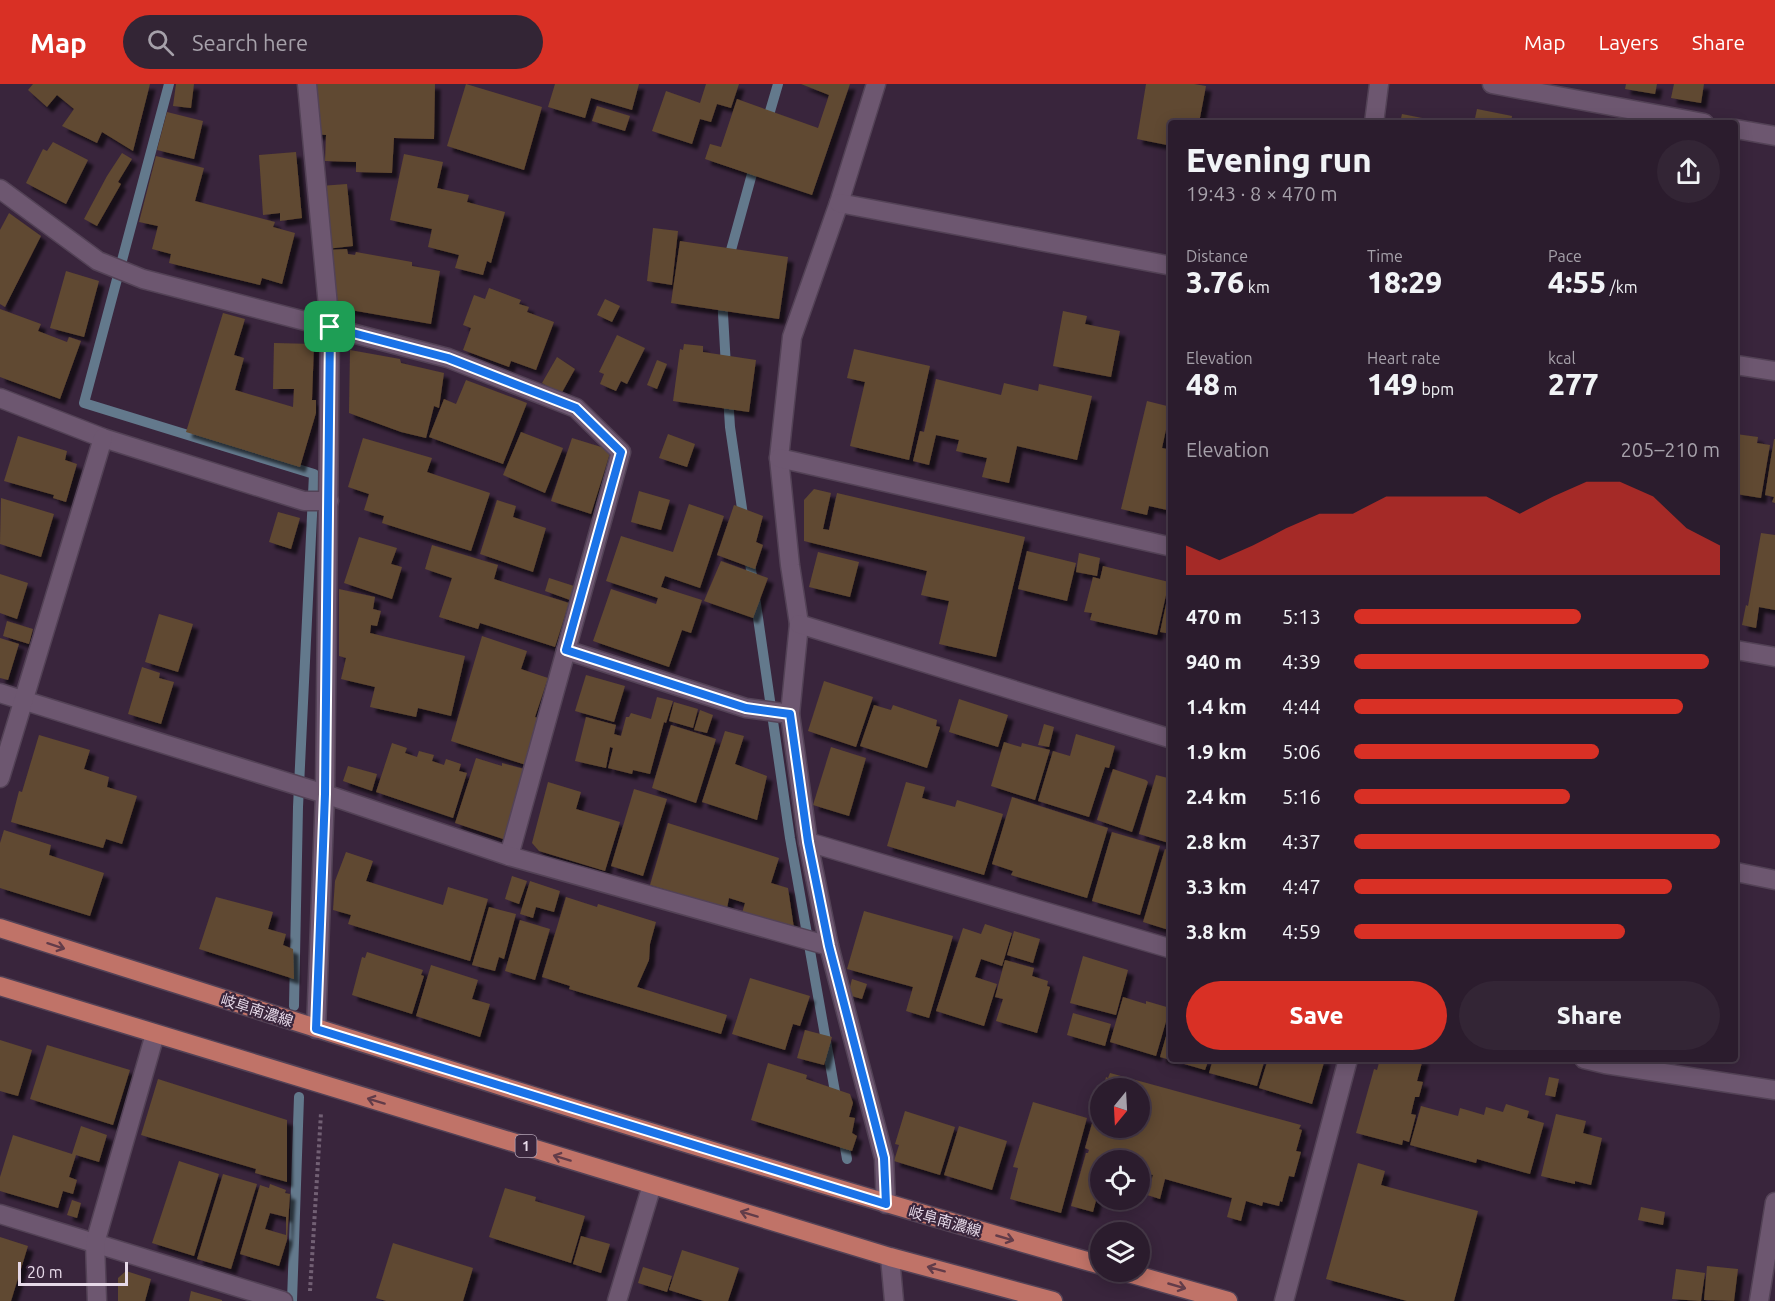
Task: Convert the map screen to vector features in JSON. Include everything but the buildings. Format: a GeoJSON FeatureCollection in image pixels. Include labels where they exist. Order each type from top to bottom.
{"type":"FeatureCollection","features":[{"type":"Feature","properties":{"kind":"main road","name":"岐阜南濃線"},"geometry":{"type":"LineString","coordinates":[[0,928],[316,1029],[886,1204],[1090,1262]]}},
{"type":"Feature","properties":{"kind":"main road","name":"1"},"geometry":{"type":"LineString","coordinates":[[0,986],[890,1257],[1053,1301]]}},
{"type":"Feature","properties":{"kind":"main road"},"geometry":{"type":"LineString","coordinates":[[1150,1279],[1228,1301]]}},
{"type":"Feature","properties":{"kind":"street"},"geometry":{"type":"LineString","coordinates":[[307,84],[330,327],[325,794],[316,1029]]}},
{"type":"Feature","properties":{"kind":"street"},"geometry":{"type":"LineString","coordinates":[[876,84],[839,203],[792,337],[779,458],[790,565],[799,624],[790,714],[808,842],[829,946],[884,1158],[886,1204]]}},
{"type":"Feature","properties":{"kind":"street"},"geometry":{"type":"LineString","coordinates":[[1374,120],[1379,84]]}},
{"type":"Feature","properties":{"kind":"street"},"geometry":{"type":"LineString","coordinates":[[1492,84],[1688,120]]}},
{"type":"Feature","properties":{"kind":"street"},"geometry":{"type":"LineString","coordinates":[[1738,129],[1775,136]]}},
{"type":"Feature","properties":{"kind":"street"},"geometry":{"type":"LineString","coordinates":[[0,189],[98,261],[143,279],[448,358],[576,408],[621,452],[509,856]]}},
{"type":"Feature","properties":{"kind":"street"},"geometry":{"type":"LineString","coordinates":[[839,203],[1168,265]]}},
{"type":"Feature","properties":{"kind":"street"},"geometry":{"type":"LineString","coordinates":[[1738,365],[1775,371]]}},
{"type":"Feature","properties":{"kind":"street"},"geometry":{"type":"LineString","coordinates":[[0,398],[103,438],[304,501],[329,501]]}},
{"type":"Feature","properties":{"kind":"street"},"geometry":{"type":"LineString","coordinates":[[0,778],[103,438]]}},
{"type":"Feature","properties":{"kind":"street"},"geometry":{"type":"LineString","coordinates":[[779,458],[1168,546]]}},
{"type":"Feature","properties":{"kind":"street"},"geometry":{"type":"LineString","coordinates":[[799,624],[1168,738]]}},
{"type":"Feature","properties":{"kind":"street"},"geometry":{"type":"LineString","coordinates":[[566,650],[746,708],[790,714]]}},
{"type":"Feature","properties":{"kind":"street"},"geometry":{"type":"LineString","coordinates":[[1738,650],[1775,657]]}},
{"type":"Feature","properties":{"kind":"street"},"geometry":{"type":"LineString","coordinates":[[0,693],[325,794],[509,856],[829,946]]}},
{"type":"Feature","properties":{"kind":"street"},"geometry":{"type":"LineString","coordinates":[[808,842],[1168,948]]}},
{"type":"Feature","properties":{"kind":"street"},"geometry":{"type":"LineString","coordinates":[[1738,872],[1775,880]]}},
{"type":"Feature","properties":{"kind":"street"},"geometry":{"type":"LineString","coordinates":[[97,1301],[95,1243],[155,1034]]}},
{"type":"Feature","properties":{"kind":"street"},"geometry":{"type":"LineString","coordinates":[[1284,1301],[1347,1062]]}},
{"type":"Feature","properties":{"kind":"street"},"geometry":{"type":"LineString","coordinates":[[1597,1062],[1775,1090]]}},
{"type":"Feature","properties":{"kind":"street"},"geometry":{"type":"LineString","coordinates":[[616,1301],[652,1185]]}},
{"type":"Feature","properties":{"kind":"street"},"geometry":{"type":"LineString","coordinates":[[1759,1301],[1775,1202]]}},
{"type":"Feature","properties":{"kind":"street"},"geometry":{"type":"LineString","coordinates":[[0,1214],[283,1301]]}},
{"type":"Feature","properties":{"kind":"street"},"geometry":{"type":"LineString","coordinates":[[890,1257],[894,1301]]}},
{"type":"Feature","properties":{"kind":"path"},"geometry":{"type":"LineString","coordinates":[[310,1301],[323,1085]]}},
{"type":"Feature","properties":{"kind":"waterway"},"geometry":{"type":"LineString","coordinates":[[169,84],[84,403],[314,474],[298,807],[294,1006]]}},
{"type":"Feature","properties":{"kind":"waterway"},"geometry":{"type":"LineString","coordinates":[[766,125],[778,84]]}},
{"type":"Feature","properties":{"kind":"waterway"},"geometry":{"type":"LineString","coordinates":[[728,261],[755,163]]}},
{"type":"Feature","properties":{"kind":"waterway"},"geometry":{"type":"LineString","coordinates":[[722,296],[726,367]]}},
{"type":"Feature","properties":{"kind":"waterway"},"geometry":{"type":"LineString","coordinates":[[728,395],[730,427],[744,522]]}},
{"type":"Feature","properties":{"kind":"waterway"},"geometry":{"type":"LineString","coordinates":[[749,556],[790,838],[837,1103]]}},
{"type":"Feature","properties":{"kind":"waterway"},"geometry":{"type":"LineString","coordinates":[[292,1301],[299,1097]]}},
{"type":"Feature","properties":{"kind":"waterway"},"geometry":{"type":"LineString","coordinates":[[843,1136],[847,1159]]}},
{"type":"Feature","properties":{"kind":"route"},"geometry":{"type":"LineString","coordinates":[[330,327],[448,358],[576,408],[621,452],[566,650],[746,708],[790,714],[808,842],[829,946],[884,1158],[886,1204],[316,1029],[325,794],[330,327]]}}]}
